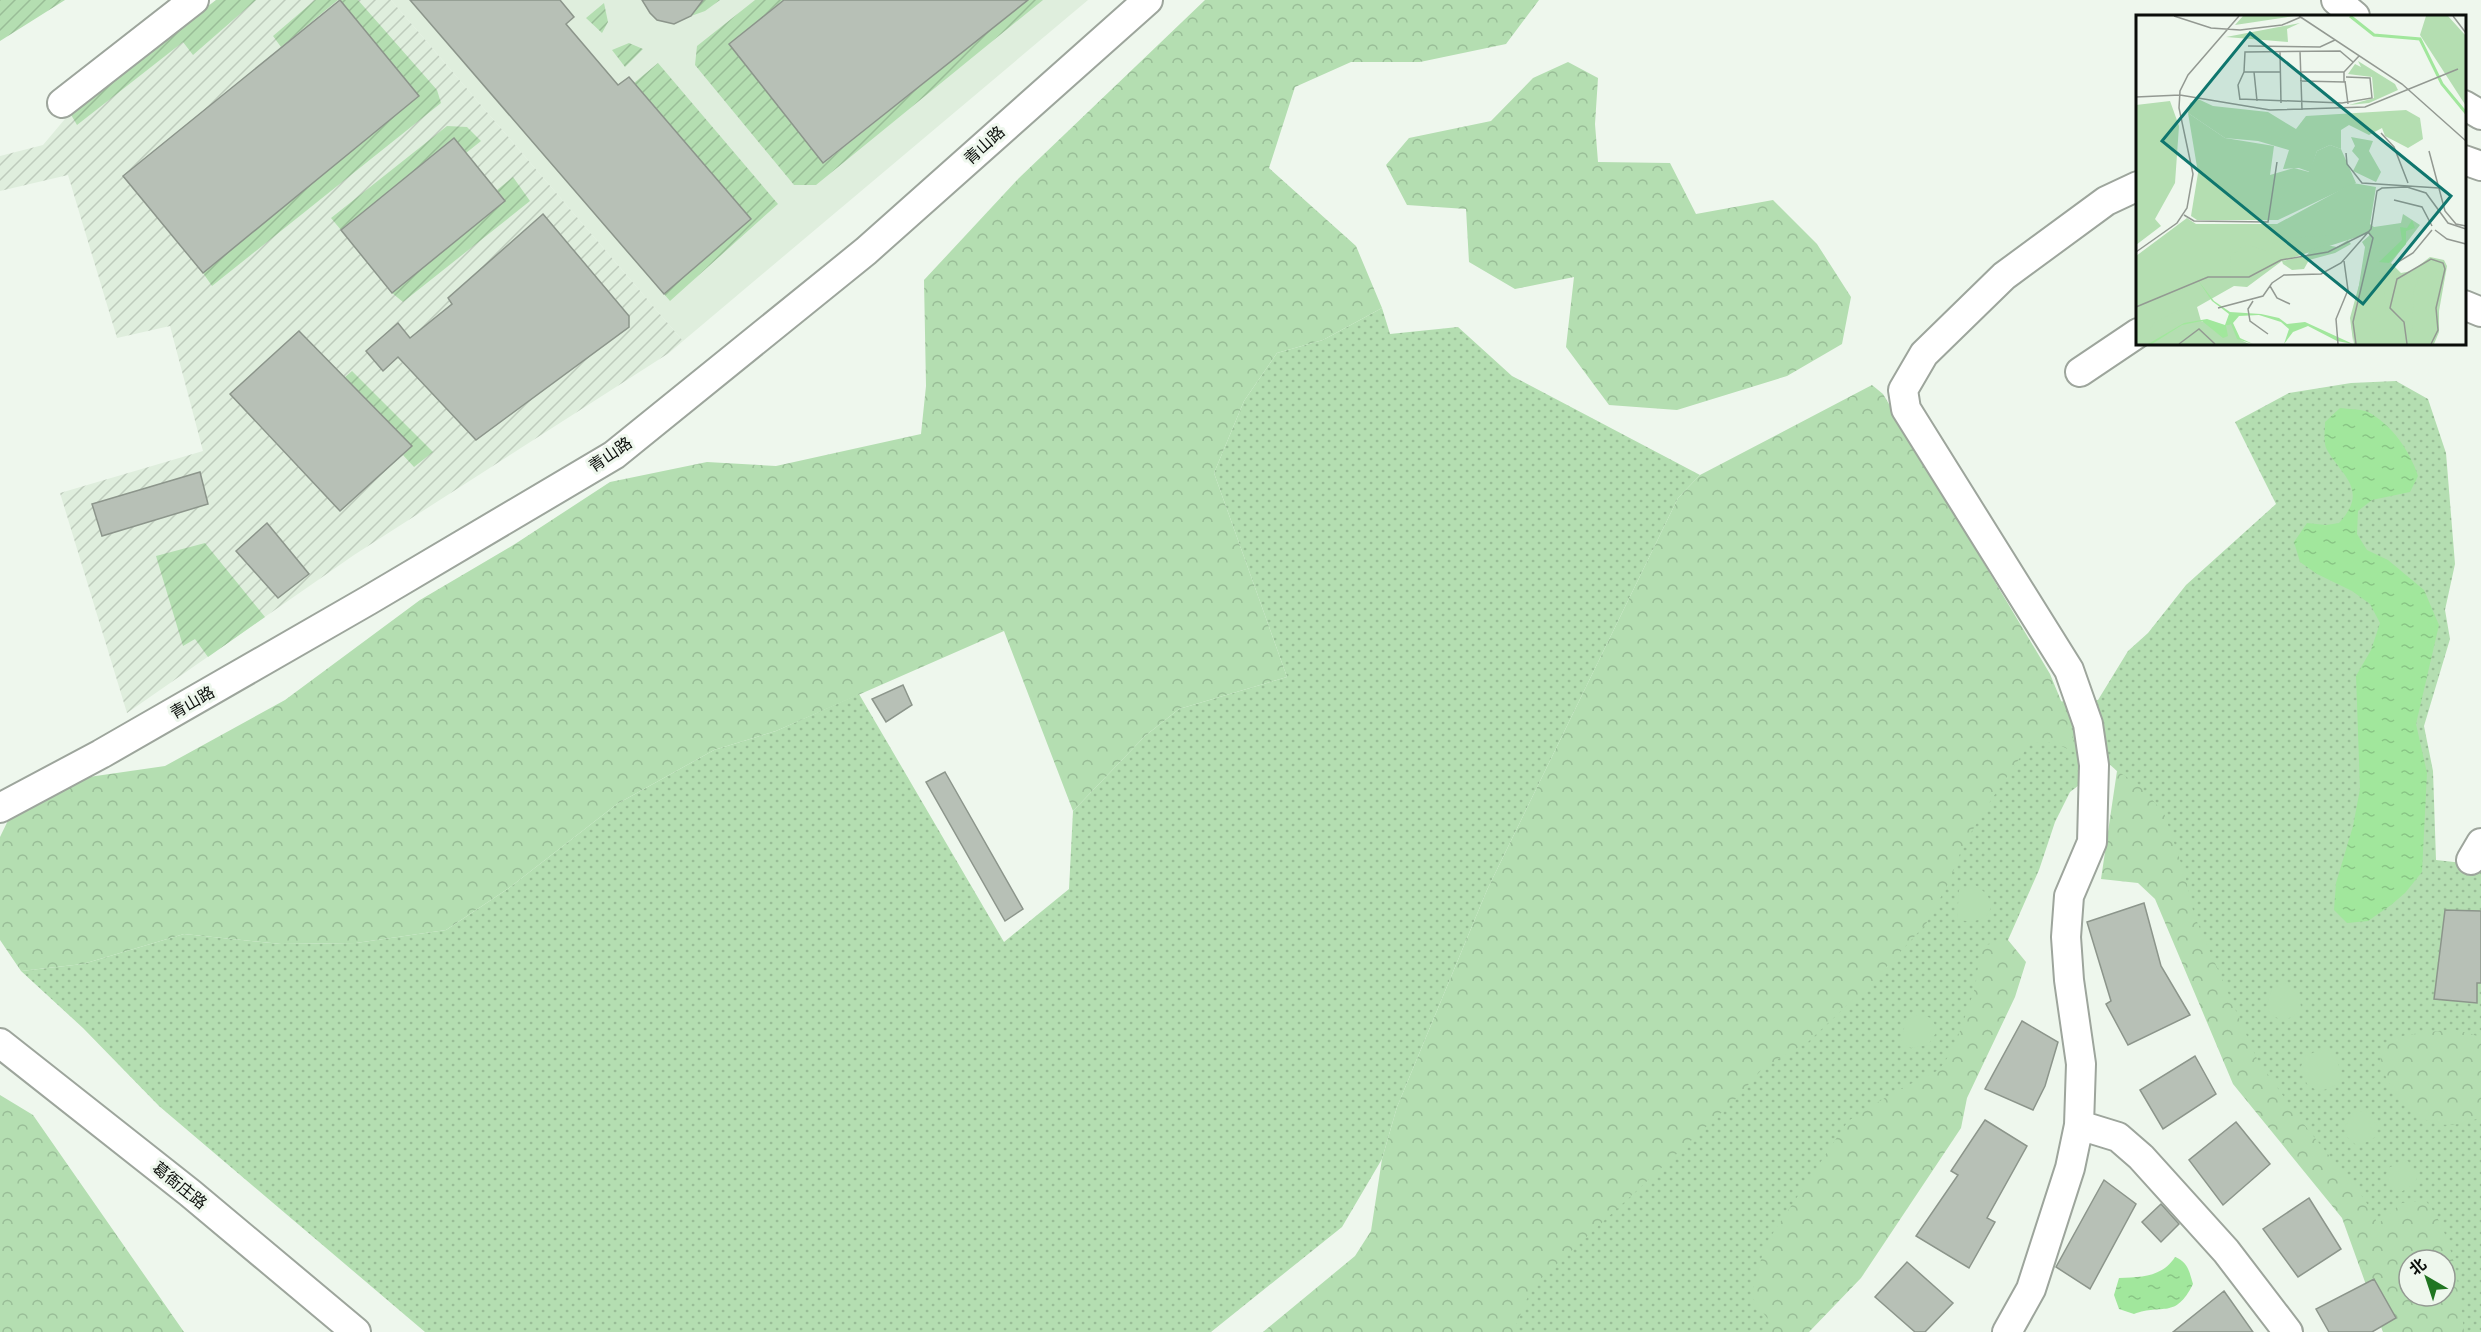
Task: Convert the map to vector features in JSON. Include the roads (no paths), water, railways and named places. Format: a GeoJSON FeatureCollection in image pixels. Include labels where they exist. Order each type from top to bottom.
{"type":"FeatureCollection","features":[{"type":"Feature","properties":{"kind":"street"},"geometry":{"type":"LineString","coordinates":[[62,103],[194,0]]}},
{"type":"Feature","properties":{"kind":"street","name":"青山路"},"geometry":{"type":"LineString","coordinates":[[0,808],[101,754],[358,606],[614,454],[866,251],[1148,0]]}},
{"type":"Feature","properties":{"kind":"street"},"geometry":{"type":"LineString","coordinates":[[2336,0],[2354,15]]}},
{"type":"Feature","properties":{"kind":"street"},"geometry":{"type":"LineString","coordinates":[[2466,106],[2481,115]]}},
{"type":"Feature","properties":{"kind":"street"},"geometry":{"type":"LineString","coordinates":[[2466,161],[2481,166]]}},
{"type":"Feature","properties":{"kind":"street"},"geometry":{"type":"LineString","coordinates":[[2007,1332],[2031,1289],[2070,1168],[2079,1125],[2081,1064],[2069,980],[2066,937],[2069,896],[2092,842],[2094,765],[2088,724],[2069,670],[1906,409],[1903,390],[1924,354],[2004,276],[2106,201],[2136,187]]}},
{"type":"Feature","properties":{"kind":"street"},"geometry":{"type":"LineString","coordinates":[[2466,305],[2481,312]]}},
{"type":"Feature","properties":{"kind":"street"},"geometry":{"type":"LineString","coordinates":[[2080,372],[2136,334]]}},
{"type":"Feature","properties":{"kind":"street","name":"葛衙庄路"},"geometry":{"type":"LineString","coordinates":[[0,1043],[190,1193],[356,1332]]}},
{"type":"Feature","properties":{"kind":"street"},"geometry":{"type":"LineString","coordinates":[[2079,1125],[2118,1137],[2141,1157],[2226,1251],[2288,1332]]}},
{"type":"Feature","properties":{"kind":"water"},"geometry":{"type":"Polygon","coordinates":[[[2340,408],[2365,411],[2377,417],[2399,440],[2415,467],[2418,476],[2410,492],[2372,500],[2358,511],[2357,534],[2367,550],[2388,560],[2424,590],[2439,625],[2416,724],[2427,773],[2422,872],[2405,893],[2368,921],[2347,923],[2334,910],[2336,883],[2353,826],[2360,789],[2356,676],[2371,650],[2380,623],[2370,604],[2352,591],[2317,574],[2300,562],[2294,542],[2307,523],[2326,525],[2339,523],[2352,501],[2353,493],[2350,484],[2325,444],[2325,422],[2340,408]]]}},
{"type":"Feature","properties":{"kind":"water"},"geometry":{"type":"Polygon","coordinates":[[[2175,1257],[2185,1264],[2193,1284],[2180,1302],[2168,1308],[2134,1314],[2119,1309],[2114,1295],[2119,1278],[2151,1275],[2164,1269],[2175,1257]]]}}]}
